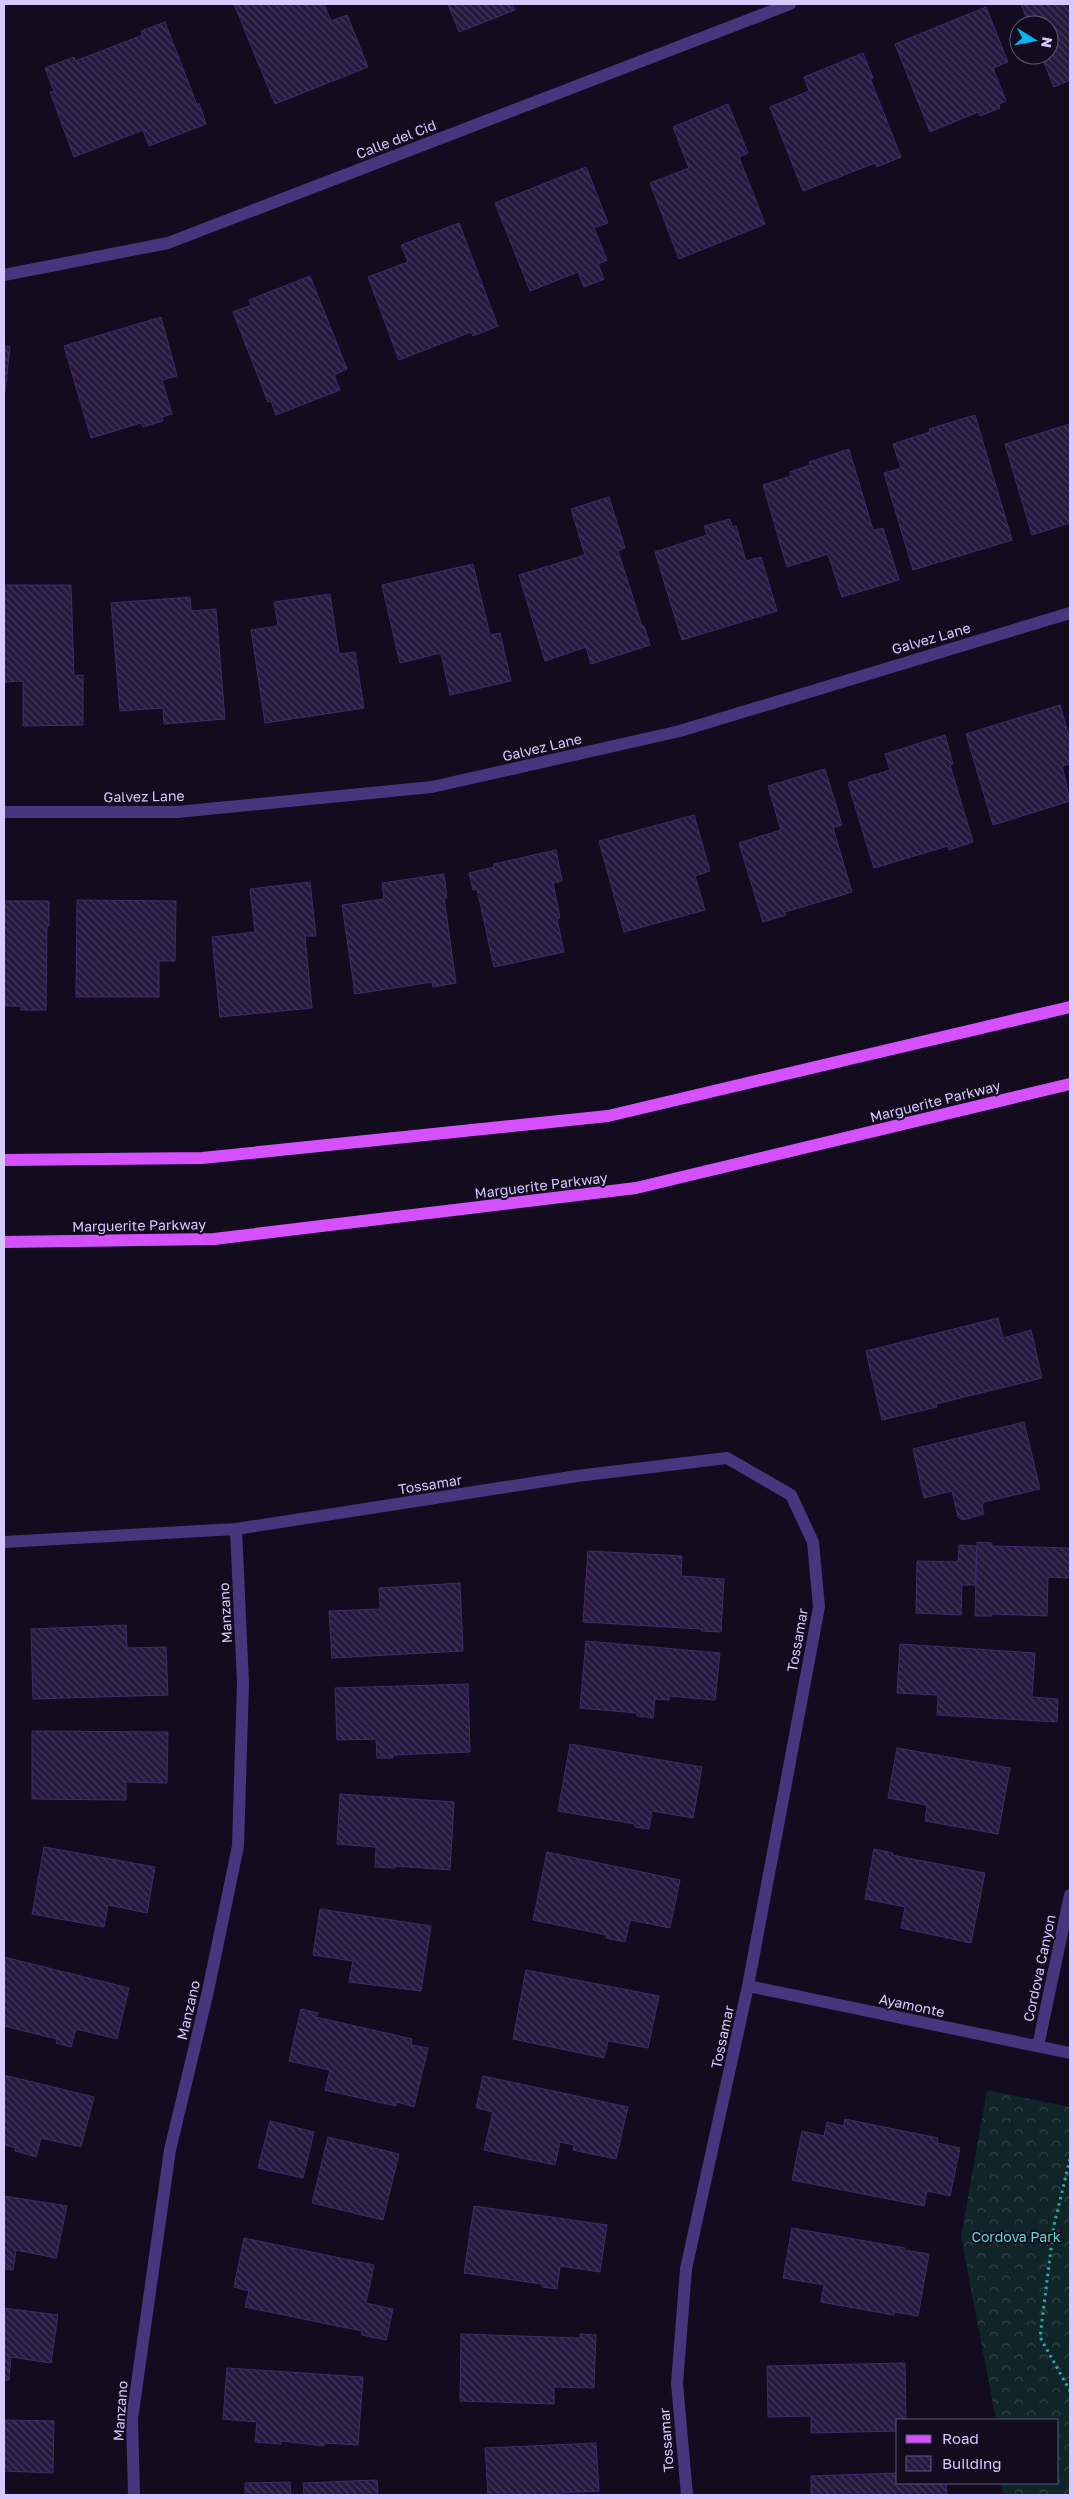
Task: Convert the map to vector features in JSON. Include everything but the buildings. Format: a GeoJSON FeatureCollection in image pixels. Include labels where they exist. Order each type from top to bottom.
{"type":"FeatureCollection","features":[{"type":"Feature","properties":{"kind":"main road"},"geometry":{"type":"LineString","coordinates":[[4,1160],[202,1158],[608,1116],[1070,1007]]}},
{"type":"Feature","properties":{"kind":"main road","name":"Marguerite Parkway"},"geometry":{"type":"LineString","coordinates":[[4,1242],[214,1238],[636,1188],[1070,1084]]}},
{"type":"Feature","properties":{"kind":"street","name":"Calle del Cid"},"geometry":{"type":"LineString","coordinates":[[4,275],[168,243],[790,4]]}},
{"type":"Feature","properties":{"kind":"street","name":"Galvez Lane"},"geometry":{"type":"LineString","coordinates":[[4,812],[177,812],[432,787],[680,731],[1070,613]]}},
{"type":"Feature","properties":{"kind":"street","name":"Tossamar"},"geometry":{"type":"LineString","coordinates":[[4,1542],[236,1529],[577,1476],[727,1458],[791,1495],[812,1542],[819,1608],[748,1986],[686,2269],[677,2384],[687,2495]]}},
{"type":"Feature","properties":{"kind":"street","name":"Manzano"},"geometry":{"type":"LineString","coordinates":[[134,2495],[132,2419],[170,2150],[208,1991],[238,1846],[243,1683],[236,1529]]}},
{"type":"Feature","properties":{"kind":"street","name":"Cordova Canyon"},"geometry":{"type":"LineString","coordinates":[[1038,2046],[1070,1895]]}},
{"type":"Feature","properties":{"kind":"street","name":"Ayamonte"},"geometry":{"type":"LineString","coordinates":[[748,1986],[1070,2053]]}},
{"type":"Feature","properties":{"kind":"path"},"geometry":{"type":"LineString","coordinates":[[1070,2159],[1054,2225],[1040,2337],[1070,2391]]}},
{"type":"Feature","properties":{"kind":"green space","name":"Cordova Park"},"geometry":{"type":"Polygon","coordinates":[[[987,2090],[1070,2107],[1070,2495],[1003,2495],[1002,2484],[1059,2484],[1059,2419],[996,2419],[961,2237],[987,2090]]]}}]}
